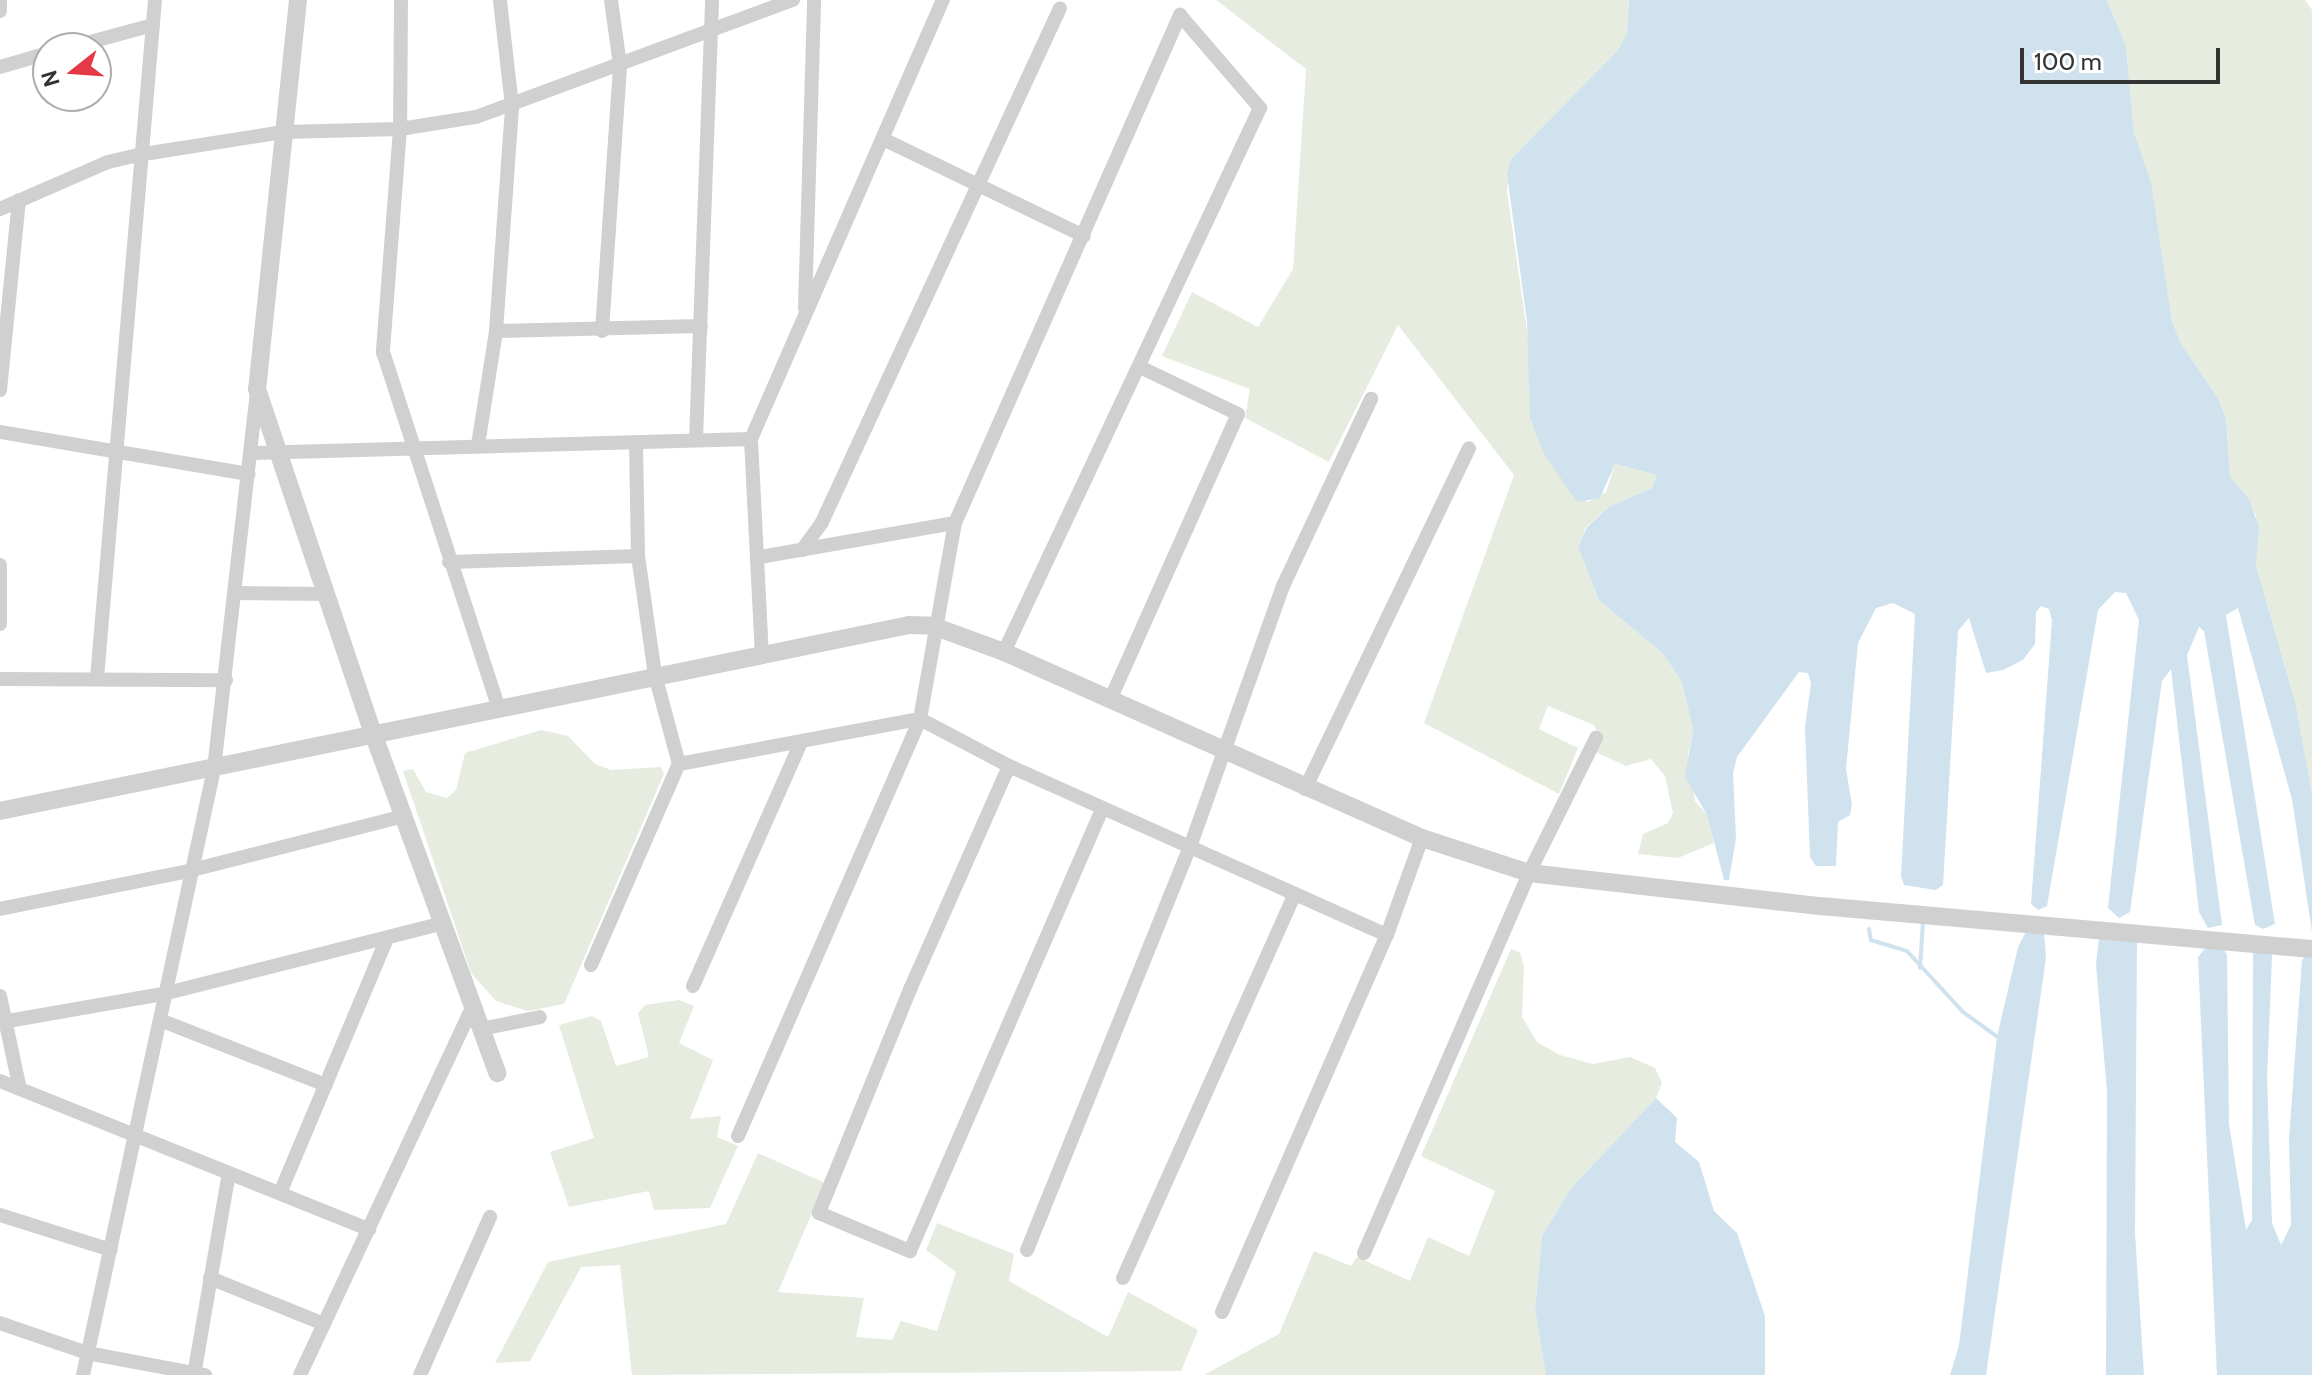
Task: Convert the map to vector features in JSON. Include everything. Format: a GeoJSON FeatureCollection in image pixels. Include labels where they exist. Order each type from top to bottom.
{"type":"FeatureCollection","features":[{"type":"Feature","properties":{"kind":"street"},"geometry":{"type":"LineString","coordinates":[[0,0],[0,11]]}},
{"type":"Feature","properties":{"kind":"street"},"geometry":{"type":"LineString","coordinates":[[97,678],[155,0]]}},
{"type":"Feature","properties":{"kind":"street"},"geometry":{"type":"LineString","coordinates":[[83,1375],[137,1136],[188,871],[214,769],[298,0]]}},
{"type":"Feature","properties":{"kind":"street"},"geometry":{"type":"LineString","coordinates":[[401,0],[400,129],[383,352],[499,709]]}},
{"type":"Feature","properties":{"kind":"street"},"geometry":{"type":"LineString","coordinates":[[478,445],[496,331],[512,106],[500,0]]}},
{"type":"Feature","properties":{"kind":"street"},"geometry":{"type":"LineString","coordinates":[[602,331],[620,65],[611,0]]}},
{"type":"Feature","properties":{"kind":"street"},"geometry":{"type":"LineString","coordinates":[[696,440],[714,31],[712,0]]}},
{"type":"Feature","properties":{"kind":"street"},"geometry":{"type":"LineString","coordinates":[[0,209],[108,162],[144,154],[283,132],[400,129],[512,106],[793,0]]}},
{"type":"Feature","properties":{"kind":"street"},"geometry":{"type":"LineString","coordinates":[[804,316],[814,0]]}},
{"type":"Feature","properties":{"kind":"street"},"geometry":{"type":"LineString","coordinates":[[762,657],[760,557],[751,439],[943,0]]}},
{"type":"Feature","properties":{"kind":"street"},"geometry":{"type":"LineString","coordinates":[[802,550],[822,522],[981,187],[1060,8]]}},
{"type":"Feature","properties":{"kind":"street"},"geometry":{"type":"LineString","coordinates":[[738,1136],[920,719],[933,626],[955,523],[1180,15],[1260,108],[1142,368],[1004,652]]}},
{"type":"Feature","properties":{"kind":"street"},"geometry":{"type":"LineString","coordinates":[[112,36],[153,25]]}},
{"type":"Feature","properties":{"kind":"street"},"geometry":{"type":"LineString","coordinates":[[0,67],[32,58]]}},
{"type":"Feature","properties":{"kind":"street"},"geometry":{"type":"LineString","coordinates":[[883,139],[1084,236]]}},
{"type":"Feature","properties":{"kind":"street"},"geometry":{"type":"LineString","coordinates":[[0,390],[19,200]]}},
{"type":"Feature","properties":{"kind":"street"},"geometry":{"type":"LineString","coordinates":[[496,331],[602,331],[701,326]]}},
{"type":"Feature","properties":{"kind":"street"},"geometry":{"type":"LineString","coordinates":[[1110,700],[1238,414],[1142,368]]}},
{"type":"Feature","properties":{"kind":"street"},"geometry":{"type":"LineString","coordinates":[[257,389],[374,736],[497,1073]]}},
{"type":"Feature","properties":{"kind":"street"},"geometry":{"type":"LineString","coordinates":[[1027,1250],[1190,847],[1283,586],[1371,399]]}},
{"type":"Feature","properties":{"kind":"street"},"geometry":{"type":"LineString","coordinates":[[0,432],[115,454],[248,474]]}},
{"type":"Feature","properties":{"kind":"street"},"geometry":{"type":"LineString","coordinates":[[250,453],[751,439]]}},
{"type":"Feature","properties":{"kind":"street"},"geometry":{"type":"LineString","coordinates":[[591,965],[679,764],[655,675],[638,556],[636,442]]}},
{"type":"Feature","properties":{"kind":"street"},"geometry":{"type":"LineString","coordinates":[[1305,789],[1469,448]]}},
{"type":"Feature","properties":{"kind":"street"},"geometry":{"type":"LineString","coordinates":[[760,557],[955,523]]}},
{"type":"Feature","properties":{"kind":"street"},"geometry":{"type":"LineString","coordinates":[[449,562],[638,556]]}},
{"type":"Feature","properties":{"kind":"street"},"geometry":{"type":"LineString","coordinates":[[0,565],[0,624]]}},
{"type":"Feature","properties":{"kind":"street"},"geometry":{"type":"LineString","coordinates":[[235,593],[327,594]]}},
{"type":"Feature","properties":{"kind":"street"},"geometry":{"type":"LineString","coordinates":[[0,811],[374,736],[655,675],[762,657],[909,625],[933,626],[1004,652],[1305,789],[1422,838],[1529,873],[1820,906],[2312,949]]}},
{"type":"Feature","properties":{"kind":"street"},"geometry":{"type":"LineString","coordinates":[[0,679],[226,680]]}},
{"type":"Feature","properties":{"kind":"street"},"geometry":{"type":"LineString","coordinates":[[679,764],[920,719],[1009,766],[1387,935]]}},
{"type":"Feature","properties":{"kind":"street"},"geometry":{"type":"LineString","coordinates":[[1364,1253],[1529,873],[1596,738]]}},
{"type":"Feature","properties":{"kind":"street"},"geometry":{"type":"LineString","coordinates":[[693,986],[801,742]]}},
{"type":"Feature","properties":{"kind":"street"},"geometry":{"type":"LineString","coordinates":[[1009,766],[911,987],[819,1213],[910,1251],[1103,808]]}},
{"type":"Feature","properties":{"kind":"street"},"geometry":{"type":"LineString","coordinates":[[0,909],[188,871],[404,816]]}},
{"type":"Feature","properties":{"kind":"street"},"geometry":{"type":"LineString","coordinates":[[1222,1312],[1387,935],[1422,838]]}},
{"type":"Feature","properties":{"kind":"street"},"geometry":{"type":"LineString","coordinates":[[1123,1278],[1295,894]]}},
{"type":"Feature","properties":{"kind":"street"},"geometry":{"type":"LineString","coordinates":[[8,1021],[163,994],[444,923]]}},
{"type":"Feature","properties":{"kind":"street"},"geometry":{"type":"LineString","coordinates":[[280,1193],[387,939]]}},
{"type":"Feature","properties":{"kind":"street"},"geometry":{"type":"LineString","coordinates":[[0,996],[8,1021],[20,1089]]}},
{"type":"Feature","properties":{"kind":"street"},"geometry":{"type":"LineString","coordinates":[[300,1375],[473,1006]]}},
{"type":"Feature","properties":{"kind":"street"},"geometry":{"type":"LineString","coordinates":[[481,1029],[540,1017]]}},
{"type":"Feature","properties":{"kind":"street"},"geometry":{"type":"LineString","coordinates":[[160,1020],[326,1085]]}},
{"type":"Feature","properties":{"kind":"street"},"geometry":{"type":"LineString","coordinates":[[0,1081],[369,1229]]}},
{"type":"Feature","properties":{"kind":"street"},"geometry":{"type":"LineString","coordinates":[[0,1323],[87,1353],[197,1374],[229,1173]]}},
{"type":"Feature","properties":{"kind":"street"},"geometry":{"type":"LineString","coordinates":[[0,1215],[111,1250]]}},
{"type":"Feature","properties":{"kind":"street"},"geometry":{"type":"LineString","coordinates":[[420,1375],[490,1217]]}},
{"type":"Feature","properties":{"kind":"street"},"geometry":{"type":"LineString","coordinates":[[210,1278],[324,1324]]}},
{"type":"Feature","properties":{"kind":"shaded area"},"geometry":{"type":"Polygon","coordinates":[[[1216,0],[1629,0],[1627,33],[1618,50],[1511,159],[1507,192],[1529,345],[1568,486],[1588,502],[1606,492],[1615,464],[1657,475],[1652,488],[1610,506],[1586,527],[1578,547],[1599,600],[1663,654],[1682,682],[1693,730],[1688,754],[1695,801],[1707,815],[1714,843],[1678,858],[1638,854],[1643,834],[1668,823],[1673,813],[1665,776],[1651,759],[1626,766],[1596,752],[1600,739],[1594,725],[1548,706],[1539,729],[1578,748],[1559,794],[1424,723],[1514,475],[1398,325],[1329,462],[1245,418],[1250,389],[1162,356],[1192,292],[1258,327],[1293,269],[1306,69],[1216,0]]]}},
{"type":"Feature","properties":{"kind":"shaded area"},"geometry":{"type":"Polygon","coordinates":[[[2107,0],[2305,0],[2312,10],[2312,794],[2296,705],[2256,565],[2256,515],[2230,477],[2226,419],[2218,398],[2181,344],[2172,321],[2155,214],[2134,133],[2126,46],[2107,0]]]}},
{"type":"Feature","properties":{"kind":"shaded area"},"geometry":{"type":"Polygon","coordinates":[[[541,730],[568,736],[595,764],[611,770],[661,767],[664,774],[564,1004],[528,1011],[496,1001],[471,973],[403,771],[413,769],[426,792],[447,798],[456,790],[465,753],[541,730]]]}},
{"type":"Feature","properties":{"kind":"shaded area"},"geometry":{"type":"Polygon","coordinates":[[[1511,949],[1520,952],[1524,967],[1522,1017],[1537,1042],[1560,1055],[1593,1064],[1630,1057],[1655,1068],[1662,1083],[1656,1098],[1571,1188],[1542,1236],[1535,1310],[1546,1375],[1204,1375],[1279,1334],[1314,1251],[1351,1266],[1357,1257],[1410,1281],[1428,1237],[1469,1256],[1495,1191],[1421,1156],[1511,949]]]}},
{"type":"Feature","properties":{"kind":"shaded area"},"geometry":{"type":"Polygon","coordinates":[[[679,1000],[694,1006],[679,1043],[713,1060],[690,1119],[721,1116],[717,1137],[738,1146],[710,1208],[654,1210],[649,1191],[569,1207],[550,1152],[594,1138],[559,1025],[592,1016],[601,1021],[616,1066],[649,1057],[638,1013],[645,1005],[679,1000]]]}},
{"type":"Feature","properties":{"kind":"shaded area"},"geometry":{"type":"Polygon","coordinates":[[[758,1153],[825,1183],[778,1292],[864,1298],[856,1337],[892,1340],[901,1321],[937,1331],[956,1272],[926,1250],[937,1223],[1014,1254],[1009,1281],[1108,1337],[1128,1292],[1198,1330],[1181,1371],[632,1375],[620,1265],[581,1267],[530,1361],[495,1363],[548,1262],[726,1224],[758,1153]]]}},
{"type":"Feature","properties":{"kind":"water"},"geometry":{"type":"Polygon","coordinates":[[[1629,0],[2107,0],[2126,46],[2134,133],[2151,183],[2172,321],[2181,344],[2218,398],[2226,419],[2230,477],[2249,499],[2259,527],[2256,565],[2296,705],[2312,794],[2312,932],[2292,799],[2238,608],[2226,615],[2275,924],[2263,929],[2255,925],[2204,631],[2199,627],[2187,655],[2222,925],[2208,928],[2199,912],[2171,669],[2162,681],[2130,912],[2119,918],[2108,908],[2139,620],[2126,593],[2115,592],[2098,610],[2047,906],[2038,910],[2031,904],[2052,620],[2049,609],[2041,606],[2036,612],[2035,644],[2023,660],[2003,670],[1986,673],[1969,618],[1958,631],[1943,885],[1936,890],[1904,885],[1901,876],[1915,614],[1893,603],[1876,608],[1858,643],[1846,769],[1852,805],[1850,815],[1838,822],[1836,866],[1816,866],[1810,857],[1805,727],[1811,683],[1808,673],[1799,672],[1737,757],[1733,773],[1736,838],[1729,880],[1724,880],[1707,815],[1685,777],[1693,730],[1682,682],[1663,654],[1599,600],[1578,547],[1587,527],[1610,506],[1652,488],[1657,475],[1615,464],[1600,498],[1577,502],[1544,454],[1530,418],[1527,322],[1507,174],[1511,159],[1618,50],[1627,33],[1629,0]]]}},
{"type":"Feature","properties":{"kind":"water"},"geometry":{"type":"Polygon","coordinates":[[[2029,926],[2044,932],[2046,958],[1986,1375],[1950,1375],[1959,1345],[1997,1037],[2018,947],[2029,926]]]}},
{"type":"Feature","properties":{"kind":"water"},"geometry":{"type":"Polygon","coordinates":[[[2099,937],[2137,941],[2135,1233],[2144,1375],[2106,1375],[2107,1091],[2096,965],[2099,937]]]}},
{"type":"Feature","properties":{"kind":"water"},"geometry":{"type":"Polygon","coordinates":[[[2206,947],[2223,947],[2227,955],[2229,1124],[2246,1230],[2252,1220],[2253,953],[2257,948],[2270,950],[2272,956],[2267,1078],[2272,1223],[2281,1245],[2291,1225],[2289,1139],[2302,960],[2312,950],[2312,1375],[2217,1375],[2198,957],[2206,947]]]}},
{"type":"Feature","properties":{"kind":"water"},"geometry":{"type":"Polygon","coordinates":[[[1656,1098],[1677,1118],[1675,1142],[1699,1162],[1714,1211],[1737,1233],[1765,1316],[1765,1375],[1546,1375],[1535,1310],[1542,1236],[1571,1188],[1656,1098]]]}},
{"type":"Feature","properties":{"kind":"waterway"},"geometry":{"type":"LineString","coordinates":[[1920,968],[1923,922]]}},
{"type":"Feature","properties":{"kind":"waterway"},"geometry":{"type":"LineString","coordinates":[[1869,929],[1871,940],[1907,951],[1963,1012],[2002,1040]]}}]}
